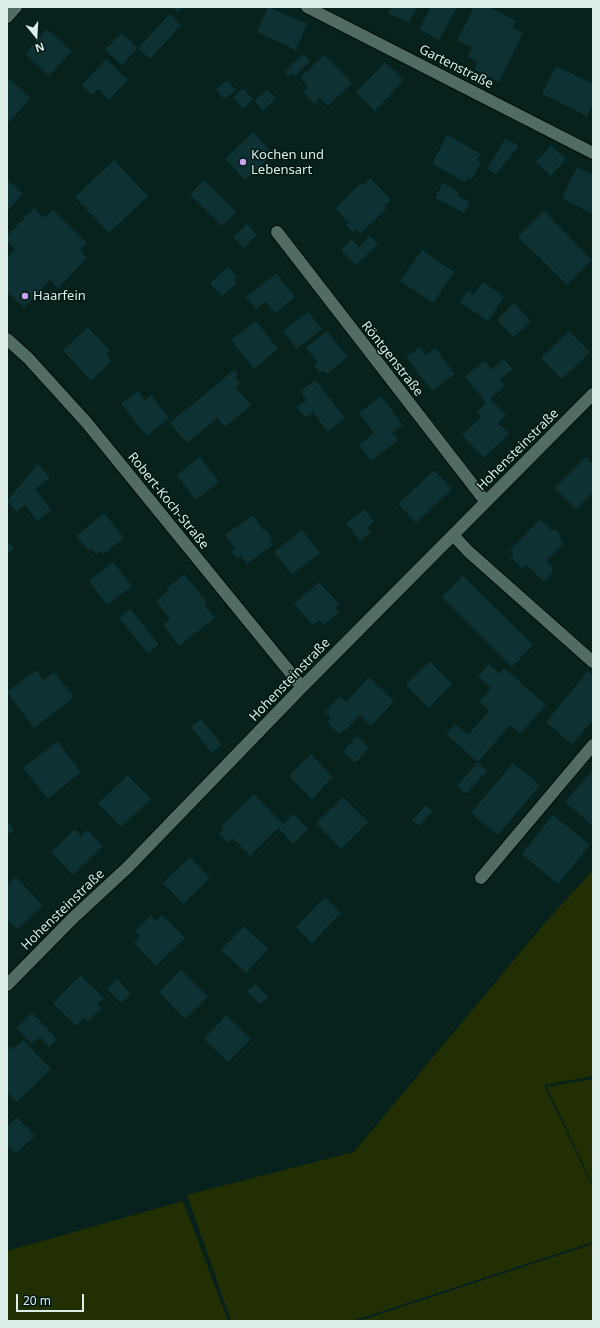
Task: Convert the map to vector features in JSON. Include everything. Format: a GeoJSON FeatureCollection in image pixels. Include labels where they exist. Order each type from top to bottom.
{"type":"FeatureCollection","features":[{"type":"Feature","properties":{"kind":"street"},"geometry":{"type":"LineString","coordinates":[[7,17],[16,7]]}},
{"type":"Feature","properties":{"kind":"street","name":"Gartenstraße"},"geometry":{"type":"LineString","coordinates":[[307,7],[593,153]]}},
{"type":"Feature","properties":{"kind":"street","name":"Röntgenstraße"},"geometry":{"type":"LineString","coordinates":[[276,232],[486,502]]}},
{"type":"Feature","properties":{"kind":"street","name":"Robert-Koch-Straße"},"geometry":{"type":"LineString","coordinates":[[7,339],[28,358],[87,423],[302,687]]}},
{"type":"Feature","properties":{"kind":"street","name":"Hohensteinstraße"},"geometry":{"type":"LineString","coordinates":[[7,985],[73,918],[128,867],[302,687],[593,394]]}},
{"type":"Feature","properties":{"kind":"street"},"geometry":{"type":"LineString","coordinates":[[453,535],[469,552],[593,662]]}},
{"type":"Feature","properties":{"kind":"street"},"geometry":{"type":"LineString","coordinates":[[481,878],[593,745]]}},
{"type":"Feature","properties":{"kind":"green space"},"geometry":{"type":"Polygon","coordinates":[[[593,870],[593,1076],[544,1085],[593,1188],[593,1242],[352,1321],[231,1321],[187,1195],[354,1152],[544,924],[593,870]]]}},
{"type":"Feature","properties":{"kind":"green space"},"geometry":{"type":"Polygon","coordinates":[[[593,1079],[593,1185],[547,1087],[593,1079]]]}},
{"type":"Feature","properties":{"kind":"green space"},"geometry":{"type":"Polygon","coordinates":[[[183,1201],[228,1321],[7,1321],[7,1251],[183,1201]]]}},
{"type":"Feature","properties":{"kind":"green space"},"geometry":{"type":"Polygon","coordinates":[[[593,1244],[593,1321],[359,1321],[593,1244]]]}},
{"type":"Feature","properties":{"kind":"building"},"geometry":{"type":"Polygon","coordinates":[[[172,7],[183,7],[178,12],[172,7]]]}},
{"type":"Feature","properties":{"kind":"building"},"geometry":{"type":"Polygon","coordinates":[[[268,7],[307,24],[296,50],[257,32],[268,7]]]}},
{"type":"Feature","properties":{"kind":"building"},"geometry":{"type":"Polygon","coordinates":[[[392,7],[417,7],[409,23],[388,13],[392,7]]]}},
{"type":"Feature","properties":{"kind":"building"},"geometry":{"type":"Polygon","coordinates":[[[431,7],[457,7],[439,40],[419,29],[431,7]]]}},
{"type":"Feature","properties":{"kind":"building"},"geometry":{"type":"Polygon","coordinates":[[[474,7],[489,7],[516,21],[512,28],[523,33],[499,82],[474,69],[478,62],[467,57],[472,48],[457,40],[474,7]]]}},
{"type":"Feature","properties":{"kind":"building"},"geometry":{"type":"Polygon","coordinates":[[[170,14],[181,25],[150,59],[138,48],[170,14]]]}},
{"type":"Feature","properties":{"kind":"building"},"geometry":{"type":"Polygon","coordinates":[[[47,29],[72,51],[49,76],[25,54],[47,29]]]}},
{"type":"Feature","properties":{"kind":"building"},"geometry":{"type":"Polygon","coordinates":[[[121,33],[138,48],[122,65],[105,50],[121,33]]]}},
{"type":"Feature","properties":{"kind":"building"},"geometry":{"type":"Polygon","coordinates":[[[303,54],[310,61],[295,76],[292,73],[289,77],[284,72],[303,54]]]}},
{"type":"Feature","properties":{"kind":"building"},"geometry":{"type":"Polygon","coordinates":[[[324,55],[352,83],[328,106],[320,98],[315,104],[303,92],[308,86],[300,78],[324,55]]]}},
{"type":"Feature","properties":{"kind":"building"},"geometry":{"type":"Polygon","coordinates":[[[106,59],[128,80],[109,100],[98,89],[92,95],[82,85],[106,59]]]}},
{"type":"Feature","properties":{"kind":"building"},"geometry":{"type":"Polygon","coordinates":[[[385,62],[404,80],[375,111],[356,92],[385,62]]]}},
{"type":"Feature","properties":{"kind":"building"},"geometry":{"type":"Polygon","coordinates":[[[556,66],[593,84],[593,103],[587,116],[542,94],[556,66]]]}},
{"type":"Feature","properties":{"kind":"building"},"geometry":{"type":"Polygon","coordinates":[[[7,77],[31,98],[9,122],[7,120],[7,77]]]}},
{"type":"Feature","properties":{"kind":"building"},"geometry":{"type":"Polygon","coordinates":[[[227,80],[236,90],[224,99],[216,89],[227,80]]]}},
{"type":"Feature","properties":{"kind":"building"},"geometry":{"type":"Polygon","coordinates":[[[243,88],[253,99],[243,109],[233,97],[243,88]]]}},
{"type":"Feature","properties":{"kind":"building"},"geometry":{"type":"Polygon","coordinates":[[[267,89],[276,98],[263,111],[254,101],[267,89]]]}},
{"type":"Feature","properties":{"kind":"building"},"geometry":{"type":"Polygon","coordinates":[[[253,132],[273,154],[245,180],[225,159],[253,132]]]}},
{"type":"Feature","properties":{"kind":"building"},"geometry":{"type":"Polygon","coordinates":[[[447,135],[481,154],[477,160],[481,162],[472,179],[468,177],[465,182],[432,164],[447,135]]]}},
{"type":"Feature","properties":{"kind":"building"},"geometry":{"type":"Polygon","coordinates":[[[505,139],[519,146],[496,174],[487,169],[505,139]]]}},
{"type":"Feature","properties":{"kind":"building"},"geometry":{"type":"Polygon","coordinates":[[[551,145],[566,159],[551,176],[536,162],[551,145]]]}},
{"type":"Feature","properties":{"kind":"building"},"geometry":{"type":"Polygon","coordinates":[[[114,160],[148,196],[109,233],[75,197],[114,160]]]}},
{"type":"Feature","properties":{"kind":"building"},"geometry":{"type":"Polygon","coordinates":[[[577,167],[593,175],[593,214],[562,198],[577,167]]]}},
{"type":"Feature","properties":{"kind":"building"},"geometry":{"type":"Polygon","coordinates":[[[370,178],[391,200],[384,206],[386,209],[360,234],[356,229],[353,232],[346,226],[349,223],[335,208],[361,183],[363,185],[370,178]]]}},
{"type":"Feature","properties":{"kind":"building"},"geometry":{"type":"Polygon","coordinates":[[[7,179],[23,194],[7,211],[7,179]]]}},
{"type":"Feature","properties":{"kind":"building"},"geometry":{"type":"Polygon","coordinates":[[[204,180],[236,212],[222,226],[190,195],[204,180]]]}},
{"type":"Feature","properties":{"kind":"building"},"geometry":{"type":"Polygon","coordinates":[[[443,183],[459,192],[457,195],[470,202],[464,213],[435,198],[443,183]]]}},
{"type":"Feature","properties":{"kind":"building"},"geometry":{"type":"Polygon","coordinates":[[[34,208],[45,218],[53,210],[87,243],[80,250],[87,258],[58,288],[50,280],[24,308],[7,292],[7,258],[15,249],[7,241],[7,236],[34,208]]]}},
{"type":"Feature","properties":{"kind":"building"},"geometry":{"type":"Polygon","coordinates":[[[544,211],[592,260],[567,285],[518,237],[544,211]]]}},
{"type":"Feature","properties":{"kind":"building"},"geometry":{"type":"Polygon","coordinates":[[[247,224],[257,235],[244,248],[233,237],[247,224]]]}},
{"type":"Feature","properties":{"kind":"building"},"geometry":{"type":"Polygon","coordinates":[[[370,236],[378,244],[356,265],[341,250],[352,239],[359,247],[370,236]]]}},
{"type":"Feature","properties":{"kind":"building"},"geometry":{"type":"Polygon","coordinates":[[[422,250],[454,272],[433,303],[400,281],[422,250]]]}},
{"type":"Feature","properties":{"kind":"building"},"geometry":{"type":"Polygon","coordinates":[[[228,267],[237,277],[234,280],[237,283],[222,296],[210,283],[228,267]]]}},
{"type":"Feature","properties":{"kind":"building"},"geometry":{"type":"Polygon","coordinates":[[[276,273],[295,297],[275,313],[265,301],[256,309],[246,297],[276,273]]]}},
{"type":"Feature","properties":{"kind":"building"},"geometry":{"type":"Polygon","coordinates":[[[483,282],[504,297],[488,321],[460,302],[468,290],[474,294],[483,282]]]}},
{"type":"Feature","properties":{"kind":"building"},"geometry":{"type":"Polygon","coordinates":[[[514,303],[531,321],[514,337],[497,320],[514,303]]]}},
{"type":"Feature","properties":{"kind":"building"},"geometry":{"type":"Polygon","coordinates":[[[308,312],[322,329],[297,349],[283,331],[308,312]]]}},
{"type":"Feature","properties":{"kind":"building"},"geometry":{"type":"Polygon","coordinates":[[[256,321],[278,349],[254,369],[231,340],[256,321]]]}},
{"type":"Feature","properties":{"kind":"building"},"geometry":{"type":"Polygon","coordinates":[[[88,327],[110,351],[106,354],[112,361],[91,381],[63,350],[88,327]]]}},
{"type":"Feature","properties":{"kind":"building"},"geometry":{"type":"Polygon","coordinates":[[[327,331],[348,357],[326,374],[323,370],[320,373],[314,365],[318,362],[306,348],[327,331]]]}},
{"type":"Feature","properties":{"kind":"building"},"geometry":{"type":"Polygon","coordinates":[[[569,331],[590,352],[562,379],[541,358],[569,331]]]}},
{"type":"Feature","properties":{"kind":"building"},"geometry":{"type":"Polygon","coordinates":[[[420,347],[426,355],[435,348],[455,374],[432,391],[406,357],[420,347]]]}},
{"type":"Feature","properties":{"kind":"building"},"geometry":{"type":"Polygon","coordinates":[[[504,359],[513,369],[500,380],[505,386],[490,399],[506,415],[498,423],[509,434],[484,458],[462,435],[481,417],[477,412],[486,403],[465,376],[484,361],[491,369],[504,359]]]}},
{"type":"Feature","properties":{"kind":"building"},"geometry":{"type":"Polygon","coordinates":[[[234,370],[238,374],[235,377],[240,383],[235,387],[251,405],[225,427],[218,418],[187,443],[170,423],[234,370]]]}},
{"type":"Feature","properties":{"kind":"building"},"geometry":{"type":"Polygon","coordinates":[[[315,380],[345,418],[328,432],[313,412],[306,418],[297,407],[307,400],[300,391],[315,380]]]}},
{"type":"Feature","properties":{"kind":"building"},"geometry":{"type":"Polygon","coordinates":[[[138,391],[145,400],[151,395],[169,418],[147,436],[121,404],[138,391]]]}},
{"type":"Feature","properties":{"kind":"building"},"geometry":{"type":"Polygon","coordinates":[[[381,396],[403,425],[392,433],[398,440],[371,461],[359,445],[374,433],[359,413],[381,396]]]}},
{"type":"Feature","properties":{"kind":"building"},"geometry":{"type":"Polygon","coordinates":[[[200,457],[219,482],[196,500],[177,475],[200,457]]]}},
{"type":"Feature","properties":{"kind":"building"},"geometry":{"type":"Polygon","coordinates":[[[586,457],[593,464],[593,492],[576,509],[555,488],[586,457]]]}},
{"type":"Feature","properties":{"kind":"building"},"geometry":{"type":"Polygon","coordinates":[[[38,464],[50,478],[35,489],[51,510],[37,521],[25,505],[17,512],[7,501],[38,464]]]}},
{"type":"Feature","properties":{"kind":"building"},"geometry":{"type":"Polygon","coordinates":[[[434,470],[452,489],[416,523],[398,504],[434,470]]]}},
{"type":"Feature","properties":{"kind":"building"},"geometry":{"type":"Polygon","coordinates":[[[364,509],[374,522],[367,528],[371,533],[360,541],[346,523],[364,509]]]}},
{"type":"Feature","properties":{"kind":"building"},"geometry":{"type":"Polygon","coordinates":[[[104,513],[124,538],[104,554],[101,551],[96,555],[91,548],[88,550],[76,536],[104,513]]]}},
{"type":"Feature","properties":{"kind":"building"},"geometry":{"type":"Polygon","coordinates":[[[253,515],[263,530],[265,529],[272,538],[270,541],[273,545],[247,564],[241,556],[237,559],[231,551],[235,548],[225,535],[253,515]]]}},
{"type":"Feature","properties":{"kind":"building"},"geometry":{"type":"Polygon","coordinates":[[[540,519],[551,530],[555,529],[560,534],[559,538],[564,543],[546,561],[552,566],[552,573],[544,581],[526,565],[523,569],[510,557],[514,553],[510,550],[540,519]]]}},
{"type":"Feature","properties":{"kind":"building"},"geometry":{"type":"Polygon","coordinates":[[[302,530],[320,553],[292,575],[274,552],[302,530]]]}},
{"type":"Feature","properties":{"kind":"building"},"geometry":{"type":"Polygon","coordinates":[[[7,540],[14,549],[7,555],[7,540]]]}},
{"type":"Feature","properties":{"kind":"building"},"geometry":{"type":"Polygon","coordinates":[[[113,562],[132,586],[107,605],[89,581],[113,562]]]}},
{"type":"Feature","properties":{"kind":"building"},"geometry":{"type":"Polygon","coordinates":[[[184,574],[207,602],[204,605],[215,618],[179,646],[163,625],[170,619],[156,601],[169,590],[167,588],[184,574]]]}},
{"type":"Feature","properties":{"kind":"building"},"geometry":{"type":"Polygon","coordinates":[[[463,576],[533,645],[512,667],[442,597],[463,576]]]}},
{"type":"Feature","properties":{"kind":"building"},"geometry":{"type":"Polygon","coordinates":[[[319,582],[339,604],[335,608],[339,612],[324,625],[320,620],[313,625],[294,604],[319,582]]]}},
{"type":"Feature","properties":{"kind":"building"},"geometry":{"type":"Polygon","coordinates":[[[130,609],[159,645],[148,653],[119,618],[130,609]]]}},
{"type":"Feature","properties":{"kind":"building"},"geometry":{"type":"Polygon","coordinates":[[[430,661],[452,684],[429,708],[406,685],[430,661]]]}},
{"type":"Feature","properties":{"kind":"building"},"geometry":{"type":"Polygon","coordinates":[[[489,664],[499,673],[504,668],[546,705],[520,734],[510,725],[478,762],[446,734],[455,724],[468,735],[489,711],[479,702],[491,688],[478,676],[489,664]]]}},
{"type":"Feature","properties":{"kind":"building"},"geometry":{"type":"Polygon","coordinates":[[[36,670],[44,680],[54,672],[74,697],[34,728],[7,692],[36,670]]]}},
{"type":"Feature","properties":{"kind":"building"},"geometry":{"type":"Polygon","coordinates":[[[588,671],[593,675],[593,720],[572,744],[546,722],[588,671]]]}},
{"type":"Feature","properties":{"kind":"building"},"geometry":{"type":"Polygon","coordinates":[[[369,677],[394,701],[371,726],[360,715],[345,731],[344,730],[339,734],[327,722],[331,718],[325,712],[340,696],[346,702],[369,677]]]}},
{"type":"Feature","properties":{"kind":"building"},"geometry":{"type":"Polygon","coordinates":[[[201,719],[222,745],[212,753],[191,727],[201,719]]]}},
{"type":"Feature","properties":{"kind":"building"},"geometry":{"type":"Polygon","coordinates":[[[357,736],[369,748],[355,763],[343,751],[357,736]]]}},
{"type":"Feature","properties":{"kind":"building"},"geometry":{"type":"Polygon","coordinates":[[[57,741],[81,772],[48,799],[23,768],[57,741]]]}},
{"type":"Feature","properties":{"kind":"building"},"geometry":{"type":"Polygon","coordinates":[[[311,754],[333,777],[312,799],[289,776],[311,754]]]}},
{"type":"Feature","properties":{"kind":"building"},"geometry":{"type":"Polygon","coordinates":[[[478,762],[487,771],[466,794],[457,786],[478,762]]]}},
{"type":"Feature","properties":{"kind":"building"},"geometry":{"type":"Polygon","coordinates":[[[513,763],[540,785],[498,835],[471,813],[513,763]]]}},
{"type":"Feature","properties":{"kind":"building"},"geometry":{"type":"Polygon","coordinates":[[[593,770],[593,826],[565,802],[593,770]]]}},
{"type":"Feature","properties":{"kind":"building"},"geometry":{"type":"Polygon","coordinates":[[[128,775],[151,799],[121,827],[98,803],[128,775]]]}},
{"type":"Feature","properties":{"kind":"building"},"geometry":{"type":"Polygon","coordinates":[[[254,794],[283,824],[293,814],[308,829],[293,844],[278,828],[250,856],[233,838],[228,843],[219,834],[223,830],[221,827],[254,794]]]}},
{"type":"Feature","properties":{"kind":"building"},"geometry":{"type":"Polygon","coordinates":[[[343,797],[368,822],[341,849],[316,823],[343,797]]]}},
{"type":"Feature","properties":{"kind":"building"},"geometry":{"type":"Polygon","coordinates":[[[426,805],[433,811],[419,826],[412,820],[426,805]]]}},
{"type":"Feature","properties":{"kind":"building"},"geometry":{"type":"Polygon","coordinates":[[[553,815],[590,845],[558,884],[522,854],[553,815]]]}},
{"type":"Feature","properties":{"kind":"building"},"geometry":{"type":"Polygon","coordinates":[[[7,821],[14,830],[7,835],[7,821]]]}},
{"type":"Feature","properties":{"kind":"building"},"geometry":{"type":"Polygon","coordinates":[[[75,829],[81,836],[87,830],[103,846],[73,875],[51,852],[75,829]]]}},
{"type":"Feature","properties":{"kind":"building"},"geometry":{"type":"Polygon","coordinates":[[[190,857],[210,878],[183,904],[163,883],[190,857]]]}},
{"type":"Feature","properties":{"kind":"building"},"geometry":{"type":"Polygon","coordinates":[[[16,877],[43,906],[17,929],[7,919],[7,885],[16,877]]]}},
{"type":"Feature","properties":{"kind":"building"},"geometry":{"type":"Polygon","coordinates":[[[325,897],[341,913],[312,943],[296,927],[325,897]]]}},
{"type":"Feature","properties":{"kind":"building"},"geometry":{"type":"Polygon","coordinates":[[[162,915],[185,938],[156,966],[134,943],[140,936],[135,931],[151,916],[156,921],[162,915]]]}},
{"type":"Feature","properties":{"kind":"building"},"geometry":{"type":"Polygon","coordinates":[[[244,926],[268,949],[246,973],[221,950],[244,926]]]}},
{"type":"Feature","properties":{"kind":"building"},"geometry":{"type":"Polygon","coordinates":[[[181,970],[208,997],[185,1019],[159,992],[181,970]]]}},
{"type":"Feature","properties":{"kind":"building"},"geometry":{"type":"Polygon","coordinates":[[[80,975],[104,998],[97,1004],[101,1008],[88,1021],[84,1017],[76,1026],[53,1003],[80,975]]]}},
{"type":"Feature","properties":{"kind":"building"},"geometry":{"type":"Polygon","coordinates":[[[117,979],[131,994],[121,1003],[107,989],[117,979]]]}},
{"type":"Feature","properties":{"kind":"building"},"geometry":{"type":"Polygon","coordinates":[[[255,984],[268,997],[260,1004],[247,991],[255,984]]]}},
{"type":"Feature","properties":{"kind":"building"},"geometry":{"type":"Polygon","coordinates":[[[32,1013],[57,1039],[49,1047],[40,1037],[32,1044],[16,1028],[32,1013]]]}},
{"type":"Feature","properties":{"kind":"building"},"geometry":{"type":"Polygon","coordinates":[[[226,1015],[251,1039],[228,1062],[204,1039],[226,1015]]]}},
{"type":"Feature","properties":{"kind":"building"},"geometry":{"type":"Polygon","coordinates":[[[23,1040],[51,1069],[17,1102],[7,1092],[7,1048],[10,1046],[13,1049],[23,1040]]]}},
{"type":"Feature","properties":{"kind":"building"},"geometry":{"type":"Polygon","coordinates":[[[17,1117],[35,1136],[15,1154],[7,1145],[7,1127],[17,1117]]]}},
{"type":"Feature","properties":{"kind":"place","name":"Kochen und Lebensart"},"geometry":{"type":"Point","coordinates":[243,162]}},
{"type":"Feature","properties":{"kind":"place","name":"Haarfein"},"geometry":{"type":"Point","coordinates":[25,296]}}]}
